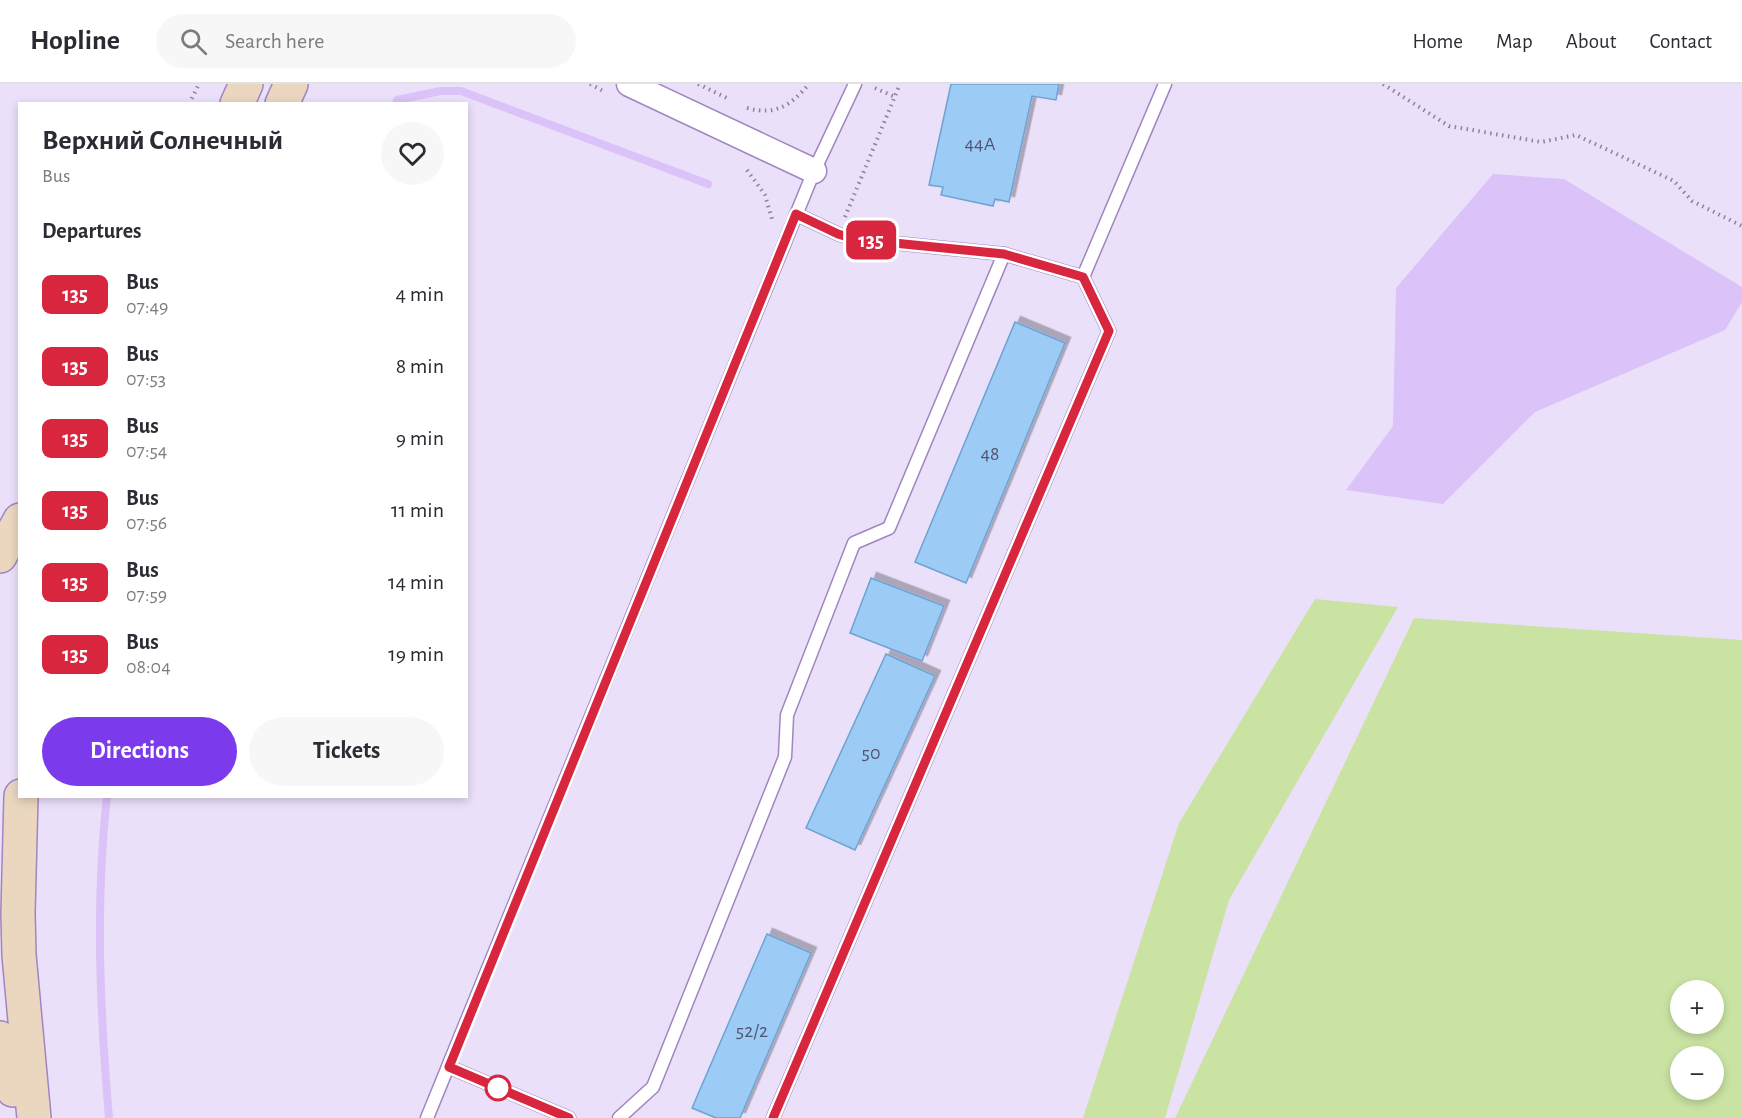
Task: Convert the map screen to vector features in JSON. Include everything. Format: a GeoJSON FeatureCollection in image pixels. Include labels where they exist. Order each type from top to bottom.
{"type":"FeatureCollection","features":[{"type":"Feature","properties":{"kind":"main road"},"geometry":{"type":"LineString","coordinates":[[238,102],[246,84]]}},
{"type":"Feature","properties":{"kind":"main road"},"geometry":{"type":"LineString","coordinates":[[283,102],[291,84]]}},
{"type":"Feature","properties":{"kind":"main road"},"geometry":{"type":"LineString","coordinates":[[0,556],[18,524]]}},
{"type":"Feature","properties":{"kind":"main road"},"geometry":{"type":"LineString","coordinates":[[21,798],[19,955],[34,1118]]}},
{"type":"Feature","properties":{"kind":"main road"},"geometry":{"type":"LineString","coordinates":[[0,1038],[7,1054],[17,1118]]}},
{"type":"Feature","properties":{"kind":"street"},"geometry":{"type":"LineString","coordinates":[[620,89],[814,171]]}},
{"type":"Feature","properties":{"kind":"lane"},"geometry":{"type":"LineString","coordinates":[[427,1118],[796,214],[855,84]]}},
{"type":"Feature","properties":{"kind":"lane"},"geometry":{"type":"LineString","coordinates":[[1083,277],[1164,84]]}},
{"type":"Feature","properties":{"kind":"lane"},"geometry":{"type":"LineString","coordinates":[[773,1118],[1109,331],[1083,277],[1004,254],[854,239],[796,214]]}},
{"type":"Feature","properties":{"kind":"lane"},"geometry":{"type":"LineString","coordinates":[[619,1118],[653,1086],[658,1076],[785,757],[787,715],[854,543],[889,528],[1004,254]]}},
{"type":"Feature","properties":{"kind":"lane"},"geometry":{"type":"LineString","coordinates":[[449,1067],[569,1118]]}},
{"type":"Feature","properties":{"kind":"path"},"geometry":{"type":"LineString","coordinates":[[190,102],[199,84]]}},
{"type":"Feature","properties":{"kind":"path"},"geometry":{"type":"LineString","coordinates":[[590,84],[620,89]]}},
{"type":"Feature","properties":{"kind":"path"},"geometry":{"type":"LineString","coordinates":[[698,84],[729,99]]}},
{"type":"Feature","properties":{"kind":"path"},"geometry":{"type":"LineString","coordinates":[[739,104],[749,109],[771,110],[794,101],[809,84]]}},
{"type":"Feature","properties":{"kind":"path"},"geometry":{"type":"LineString","coordinates":[[866,84],[895,97]]}},
{"type":"Feature","properties":{"kind":"path"},"geometry":{"type":"LineString","coordinates":[[838,234],[900,84]]}},
{"type":"Feature","properties":{"kind":"path"},"geometry":{"type":"LineString","coordinates":[[1383,84],[1449,126],[1541,142],[1576,135],[1674,181],[1692,201],[1742,226]]}},
{"type":"Feature","properties":{"kind":"path"},"geometry":{"type":"LineString","coordinates":[[745,166],[765,195],[773,220],[778,259]]}},
{"type":"Feature","properties":{"kind":"green space"},"geometry":{"type":"Polygon","coordinates":[[[1315,599],[1398,607],[1229,900],[1165,1118],[1083,1118],[1179,823],[1315,599]]]}},
{"type":"Feature","properties":{"kind":"green space"},"geometry":{"type":"Polygon","coordinates":[[[1414,618],[1742,640],[1742,1118],[1175,1118],[1414,618]]]}},
{"type":"Feature","properties":{"kind":"shaded area"},"geometry":{"type":"Polygon","coordinates":[[[1493,174],[1564,179],[1742,287],[1742,302],[1725,330],[1535,412],[1443,504],[1346,490],[1393,426],[1396,288],[1493,174]]]}},
{"type":"Feature","properties":{"kind":"building"},"geometry":{"type":"Polygon","coordinates":[[[951,84],[1059,84],[1056,100],[1032,96],[1009,202],[995,199],[993,206],[941,195],[943,187],[929,185],[951,84]]]}},
{"type":"Feature","properties":{"kind":"building"},"geometry":{"type":"Polygon","coordinates":[[[1015,322],[1065,343],[966,583],[915,562],[1015,322]]]}},
{"type":"Feature","properties":{"kind":"building"},"geometry":{"type":"Polygon","coordinates":[[[871,578],[944,606],[922,661],[850,633],[871,578]]]}},
{"type":"Feature","properties":{"kind":"building"},"geometry":{"type":"Polygon","coordinates":[[[886,654],[935,676],[855,850],[806,828],[886,654]]]}},
{"type":"Feature","properties":{"kind":"building"},"geometry":{"type":"Polygon","coordinates":[[[767,934],[811,953],[740,1118],[716,1118],[692,1108],[767,934]]]}},
{"type":"Feature","properties":{"kind":"waterway"},"geometry":{"type":"LineString","coordinates":[[396,102],[397,100],[441,91],[461,91],[708,184]]}},
{"type":"Feature","properties":{"kind":"waterway"},"geometry":{"type":"LineString","coordinates":[[107,798],[101,876],[100,957],[109,1118]]}},
{"type":"Feature","properties":{"kind":"bus line","name":"135"},"geometry":{"type":"LineString","coordinates":[[569,1118],[449,1067],[796,214],[854,239],[1004,254],[1083,277],[1109,331],[773,1118]]}}]}
